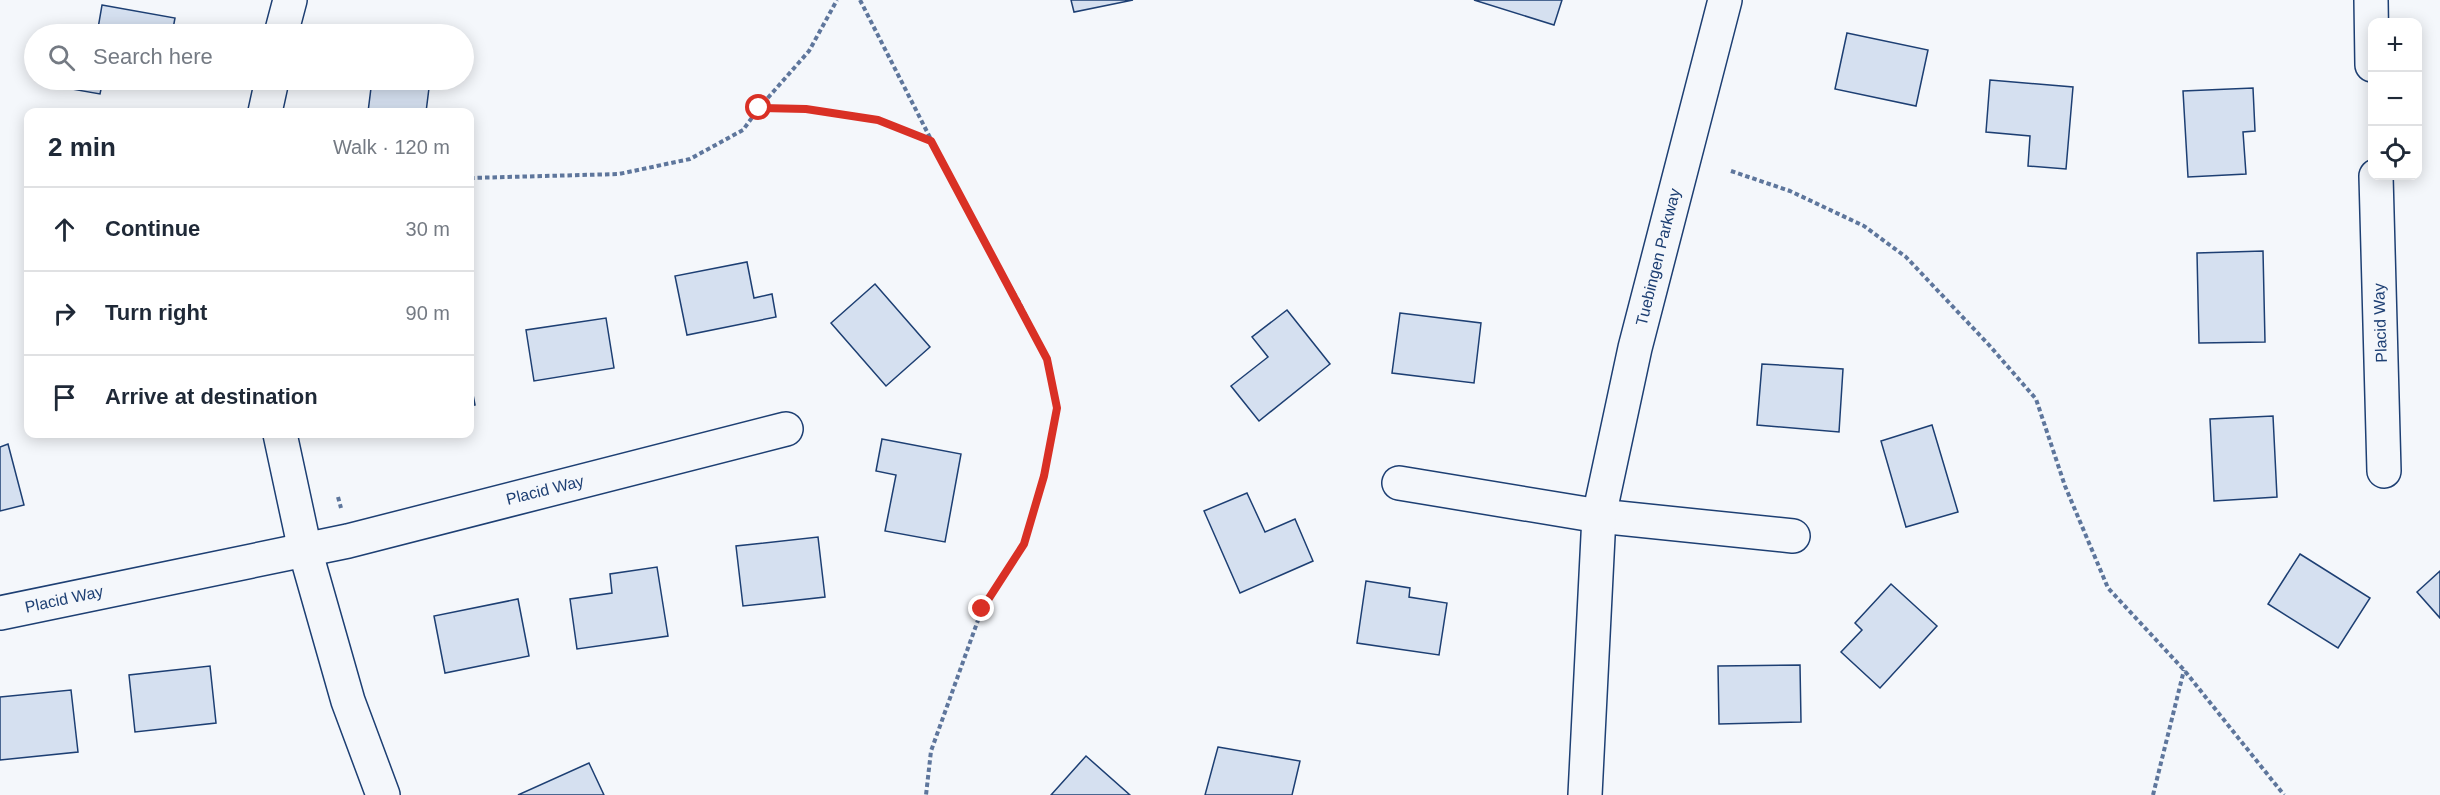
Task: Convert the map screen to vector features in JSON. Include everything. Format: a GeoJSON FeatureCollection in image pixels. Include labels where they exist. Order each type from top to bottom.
{"type":"FeatureCollection","features":[{"type":"Feature","properties":{"kind":"street"},"geometry":{"type":"LineString","coordinates":[[284,24],[290,0]]}},
{"type":"Feature","properties":{"kind":"street","name":"Tuebingen Parkway"},"geometry":{"type":"LineString","coordinates":[[1585,795],[1599,516],[1635,348],[1725,0]]}},
{"type":"Feature","properties":{"kind":"street"},"geometry":{"type":"LineString","coordinates":[[2371,0],[2372,18]]}},
{"type":"Feature","properties":{"kind":"street"},"geometry":{"type":"LineString","coordinates":[[266,108],[270,90]]}},
{"type":"Feature","properties":{"kind":"street","name":"Placid Way"},"geometry":{"type":"LineString","coordinates":[[2376,180],[2384,471]]}},
{"type":"Feature","properties":{"kind":"street","name":"Placid Way"},"geometry":{"type":"LineString","coordinates":[[0,612],[348,541],[786,429]]}},
{"type":"Feature","properties":{"kind":"street"},"geometry":{"type":"LineString","coordinates":[[281,438],[305,550],[348,701],[382,795]]}},
{"type":"Feature","properties":{"kind":"street"},"geometry":{"type":"LineString","coordinates":[[1399,483],[1599,516],[1793,536]]}},
{"type":"Feature","properties":{"kind":"path"},"geometry":{"type":"LineString","coordinates":[[474,178],[620,174],[690,159],[743,130],[759,108],[809,51],[837,0]]}},
{"type":"Feature","properties":{"kind":"path"},"geometry":{"type":"LineString","coordinates":[[860,0],[931,141],[1047,359],[1057,408],[1044,476],[1024,544],[982,609],[931,751],[926,795]]}},
{"type":"Feature","properties":{"kind":"path"},"geometry":{"type":"LineString","coordinates":[[759,108],[806,109],[878,120],[931,141]]}},
{"type":"Feature","properties":{"kind":"path"},"geometry":{"type":"LineString","coordinates":[[1731,171],[1790,191],[1864,226],[1906,257],[1989,345],[2036,399],[2065,486],[2108,588],[2184,670],[2284,795]]}},
{"type":"Feature","properties":{"kind":"path"},"geometry":{"type":"LineString","coordinates":[[2153,795],[2184,670]]}},
{"type":"Feature","properties":{"kind":"building"},"geometry":{"type":"Polygon","coordinates":[[[1071,0],[1133,0],[1074,12],[1071,0]]]}},
{"type":"Feature","properties":{"kind":"building"},"geometry":{"type":"Polygon","coordinates":[[[1474,0],[1562,0],[1554,25],[1474,0]]]}},
{"type":"Feature","properties":{"kind":"building"},"geometry":{"type":"Polygon","coordinates":[[[102,5],[175,18],[174,24],[99,24],[102,5]]]}},
{"type":"Feature","properties":{"kind":"building"},"geometry":{"type":"Polygon","coordinates":[[[1847,33],[1928,50],[1916,106],[1835,89],[1847,33]]]}},
{"type":"Feature","properties":{"kind":"building"},"geometry":{"type":"Polygon","coordinates":[[[1990,80],[2073,87],[2066,169],[2028,166],[2030,136],[1986,132],[1990,80]]]}},
{"type":"Feature","properties":{"kind":"building"},"geometry":{"type":"Polygon","coordinates":[[[2253,88],[2255,131],[2243,132],[2246,174],[2188,177],[2183,91],[2253,88]]]}},
{"type":"Feature","properties":{"kind":"building"},"geometry":{"type":"Polygon","coordinates":[[[77,90],[101,90],[100,94],[77,90]]]}},
{"type":"Feature","properties":{"kind":"building"},"geometry":{"type":"Polygon","coordinates":[[[371,90],[429,90],[426,108],[368,108],[371,90]]]}},
{"type":"Feature","properties":{"kind":"building"},"geometry":{"type":"Polygon","coordinates":[[[2263,251],[2265,342],[2199,343],[2197,253],[2263,251]]]}},
{"type":"Feature","properties":{"kind":"building"},"geometry":{"type":"Polygon","coordinates":[[[747,262],[754,298],[772,294],[776,317],[687,335],[675,276],[747,262]]]}},
{"type":"Feature","properties":{"kind":"building"},"geometry":{"type":"Polygon","coordinates":[[[875,284],[930,347],[886,386],[831,323],[875,284]]]}},
{"type":"Feature","properties":{"kind":"building"},"geometry":{"type":"Polygon","coordinates":[[[1287,310],[1330,364],[1259,421],[1231,386],[1268,357],[1252,337],[1287,310]]]}},
{"type":"Feature","properties":{"kind":"building"},"geometry":{"type":"Polygon","coordinates":[[[1400,313],[1481,323],[1474,383],[1392,373],[1400,313]]]}},
{"type":"Feature","properties":{"kind":"building"},"geometry":{"type":"Polygon","coordinates":[[[606,318],[614,368],[534,381],[526,330],[606,318]]]}},
{"type":"Feature","properties":{"kind":"building"},"geometry":{"type":"Polygon","coordinates":[[[1762,364],[1843,369],[1839,432],[1757,425],[1762,364]]]}},
{"type":"Feature","properties":{"kind":"building"},"geometry":{"type":"Polygon","coordinates":[[[2273,416],[2277,497],[2214,501],[2210,419],[2273,416]]]}},
{"type":"Feature","properties":{"kind":"building"},"geometry":{"type":"Polygon","coordinates":[[[1932,425],[1958,512],[1906,527],[1881,441],[1932,425]]]}},
{"type":"Feature","properties":{"kind":"building"},"geometry":{"type":"Polygon","coordinates":[[[882,439],[961,454],[945,542],[885,531],[896,475],[876,471],[882,439]]]}},
{"type":"Feature","properties":{"kind":"building"},"geometry":{"type":"Polygon","coordinates":[[[8,444],[24,505],[0,511],[0,447],[8,444]]]}},
{"type":"Feature","properties":{"kind":"building"},"geometry":{"type":"Polygon","coordinates":[[[1247,493],[1265,532],[1295,519],[1313,561],[1240,593],[1204,511],[1247,493]]]}},
{"type":"Feature","properties":{"kind":"building"},"geometry":{"type":"Polygon","coordinates":[[[818,537],[825,597],[743,606],[736,546],[818,537]]]}},
{"type":"Feature","properties":{"kind":"building"},"geometry":{"type":"Polygon","coordinates":[[[2300,554],[2370,598],[2338,648],[2268,604],[2300,554]]]}},
{"type":"Feature","properties":{"kind":"building"},"geometry":{"type":"Polygon","coordinates":[[[657,567],[668,636],[577,649],[570,599],[612,593],[610,574],[657,567]]]}},
{"type":"Feature","properties":{"kind":"building"},"geometry":{"type":"Polygon","coordinates":[[[2440,571],[2440,618],[2417,592],[2440,571]]]}},
{"type":"Feature","properties":{"kind":"building"},"geometry":{"type":"Polygon","coordinates":[[[1366,581],[1410,588],[1409,597],[1447,603],[1439,655],[1357,643],[1366,581]]]}},
{"type":"Feature","properties":{"kind":"building"},"geometry":{"type":"Polygon","coordinates":[[[1891,584],[1937,626],[1880,688],[1841,652],[1862,630],[1855,623],[1891,584]]]}},
{"type":"Feature","properties":{"kind":"building"},"geometry":{"type":"Polygon","coordinates":[[[518,599],[529,656],[445,673],[434,616],[518,599]]]}},
{"type":"Feature","properties":{"kind":"building"},"geometry":{"type":"Polygon","coordinates":[[[1800,665],[1801,722],[1719,724],[1718,666],[1800,665]]]}},
{"type":"Feature","properties":{"kind":"building"},"geometry":{"type":"Polygon","coordinates":[[[210,666],[216,723],[135,732],[129,675],[210,666]]]}},
{"type":"Feature","properties":{"kind":"building"},"geometry":{"type":"Polygon","coordinates":[[[71,690],[78,752],[0,760],[0,697],[71,690]]]}},
{"type":"Feature","properties":{"kind":"building"},"geometry":{"type":"Polygon","coordinates":[[[1218,747],[1300,761],[1292,795],[1205,795],[1218,747]]]}},
{"type":"Feature","properties":{"kind":"building"},"geometry":{"type":"Polygon","coordinates":[[[1086,756],[1130,795],[1051,795],[1086,756]]]}},
{"type":"Feature","properties":{"kind":"building"},"geometry":{"type":"Polygon","coordinates":[[[589,763],[604,795],[518,795],[589,763]]]}},
{"type":"Feature","properties":{"kind":"route"},"geometry":{"type":"LineString","coordinates":[[759,108],[806,109],[878,120],[931,141],[973,222],[1019,302],[1047,359],[1057,408],[1044,476],[1024,544],[982,609]]}}]}
